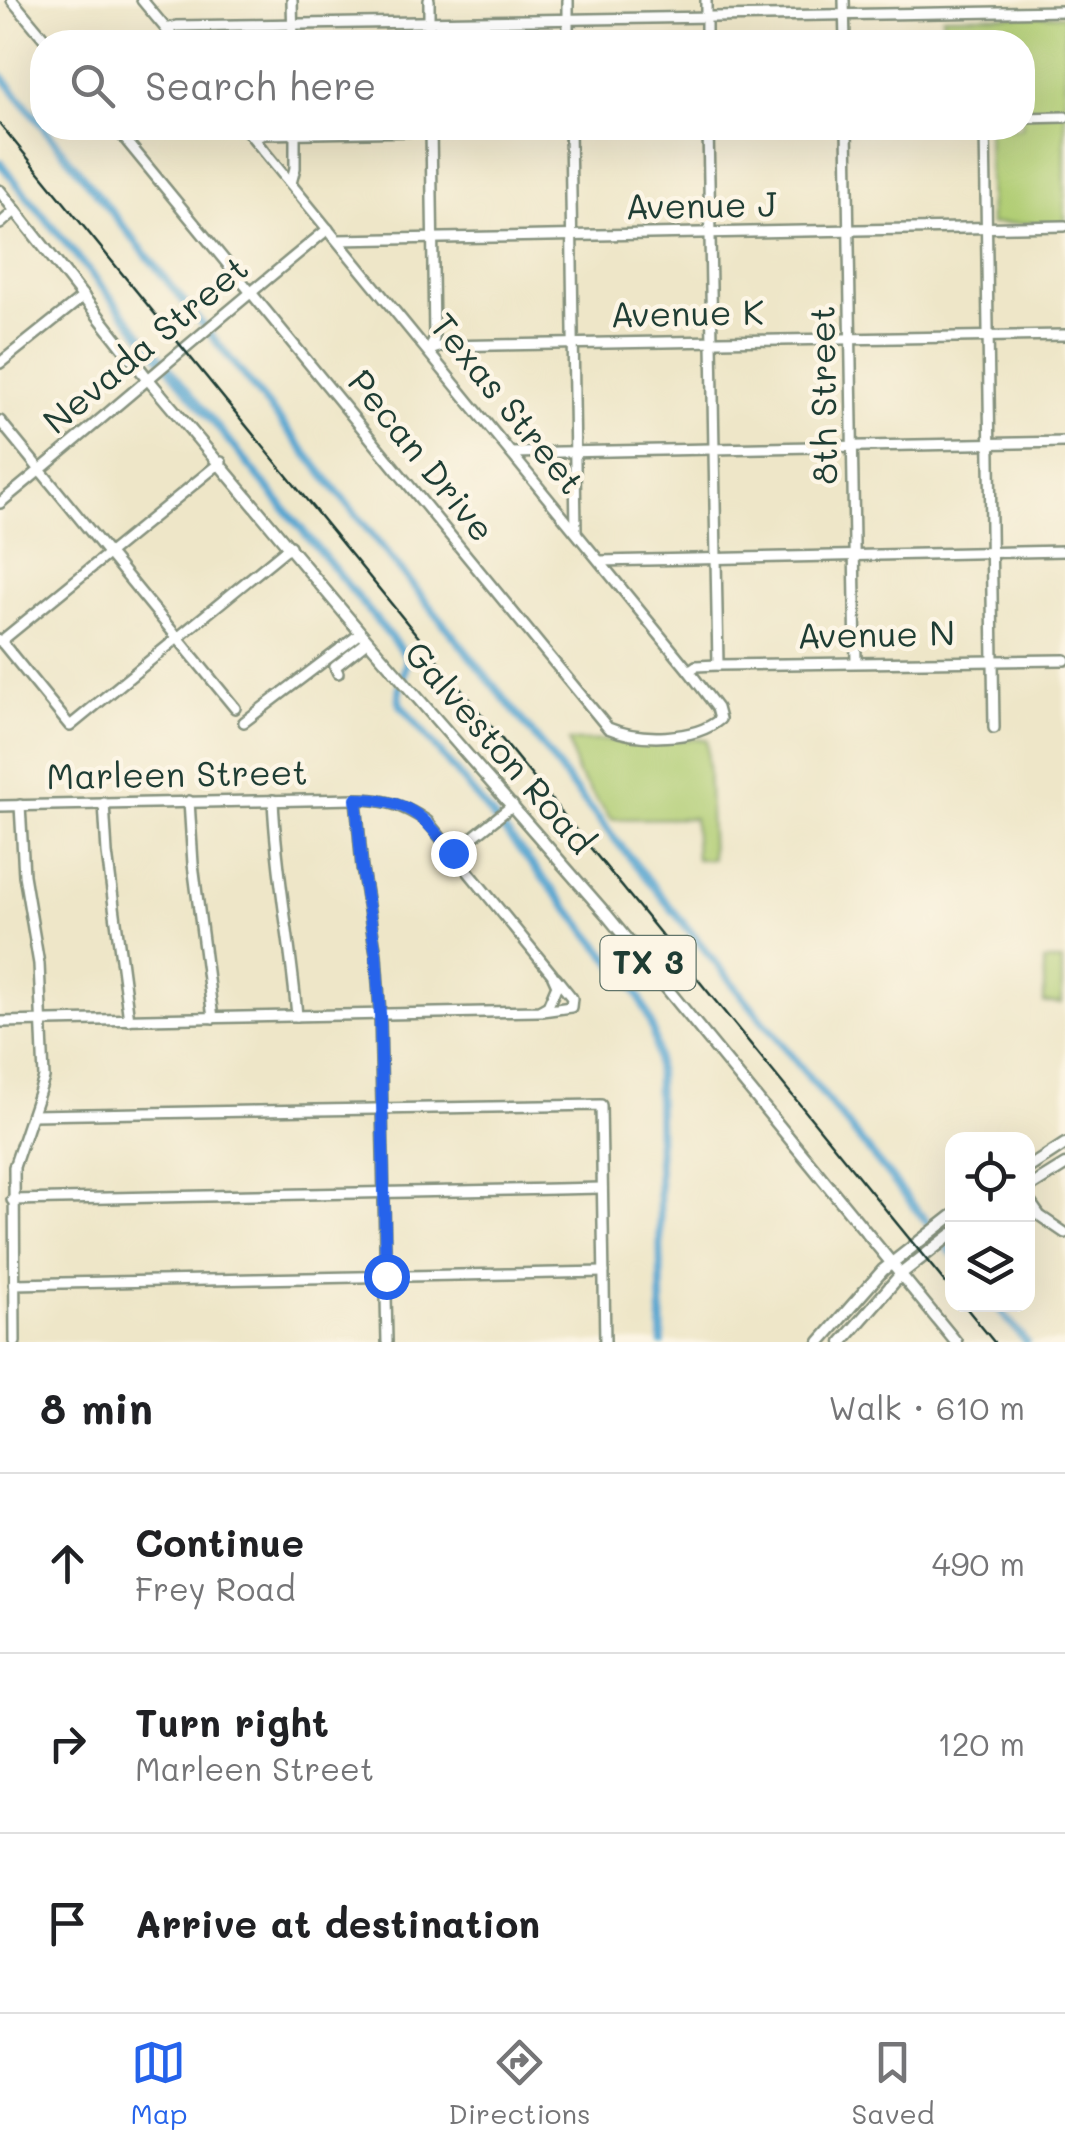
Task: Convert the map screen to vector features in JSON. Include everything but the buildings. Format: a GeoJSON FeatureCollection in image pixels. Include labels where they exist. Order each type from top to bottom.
{"type":"FeatureCollection","features":[{"type":"Feature","properties":{"kind":"main road","name":"Galveston Road"},"geometry":{"type":"LineString","coordinates":[[0,191],[148,378],[365,637],[686,1008],[956,1342]]}},
{"type":"Feature","properties":{"kind":"main road"},"geometry":{"type":"LineString","coordinates":[[1035,1163],[1065,1144]]}},
{"type":"Feature","properties":{"kind":"main road"},"geometry":{"type":"LineString","coordinates":[[1035,1184],[1065,1165]]}},
{"type":"Feature","properties":{"kind":"main road"},"geometry":{"type":"LineString","coordinates":[[820,1342],[892,1261],[945,1221]]}},
{"type":"Feature","properties":{"kind":"main road"},"geometry":{"type":"LineString","coordinates":[[842,1342],[902,1272],[945,1240]]}},
{"type":"Feature","properties":{"kind":"street"},"geometry":{"type":"LineString","coordinates":[[12,0],[36,30]]}},
{"type":"Feature","properties":{"kind":"street"},"geometry":{"type":"LineString","coordinates":[[142,0],[166,29],[1065,10]]}},
{"type":"Feature","properties":{"kind":"street"},"geometry":{"type":"LineString","coordinates":[[292,0],[293,30]]}},
{"type":"Feature","properties":{"kind":"street"},"geometry":{"type":"LineString","coordinates":[[428,0],[429,30]]}},
{"type":"Feature","properties":{"kind":"street"},"geometry":{"type":"LineString","coordinates":[[568,0],[568,30]]}},
{"type":"Feature","properties":{"kind":"street"},"geometry":{"type":"LineString","coordinates":[[706,0],[706,30]]}},
{"type":"Feature","properties":{"kind":"street"},"geometry":{"type":"LineString","coordinates":[[844,0],[845,30]]}},
{"type":"Feature","properties":{"kind":"street"},"geometry":{"type":"LineString","coordinates":[[981,0],[981,12]]}},
{"type":"Feature","properties":{"kind":"street"},"geometry":{"type":"LineString","coordinates":[[1035,118],[1065,118]]}},
{"type":"Feature","properties":{"kind":"street","name":"Pecan Drive"},"geometry":{"type":"LineString","coordinates":[[126,140],[608,728],[623,734],[690,732],[705,730],[720,718]]}},
{"type":"Feature","properties":{"kind":"street","name":"Texas Street"},"geometry":{"type":"LineString","coordinates":[[256,140],[600,560],[689,671],[717,708],[720,718]]}},
{"type":"Feature","properties":{"kind":"street"},"geometry":{"type":"LineString","coordinates":[[291,183],[295,140]]}},
{"type":"Feature","properties":{"kind":"street"},"geometry":{"type":"LineString","coordinates":[[430,350],[434,339],[431,140]]}},
{"type":"Feature","properties":{"kind":"street"},"geometry":{"type":"LineString","coordinates":[[572,140],[576,532]]}},
{"type":"Feature","properties":{"kind":"street"},"geometry":{"type":"LineString","coordinates":[[708,140],[718,665]]}},
{"type":"Feature","properties":{"kind":"street","name":"8th Street"},"geometry":{"type":"LineString","coordinates":[[846,140],[856,662]]}},
{"type":"Feature","properties":{"kind":"street"},"geometry":{"type":"LineString","coordinates":[[985,140],[994,728]]}},
{"type":"Feature","properties":{"kind":"street"},"geometry":{"type":"LineString","coordinates":[[0,224],[16,210]]}},
{"type":"Feature","properties":{"kind":"street","name":"Avenue J"},"geometry":{"type":"LineString","coordinates":[[338,240],[1065,226]]}},
{"type":"Feature","properties":{"kind":"street","name":"Nevada Street"},"geometry":{"type":"LineString","coordinates":[[0,503],[328,229]]}},
{"type":"Feature","properties":{"kind":"street"},"geometry":{"type":"LineString","coordinates":[[0,363],[84,296]]}},
{"type":"Feature","properties":{"kind":"street","name":"Avenue K"},"geometry":{"type":"LineString","coordinates":[[430,350],[442,346],[1065,335]]}},
{"type":"Feature","properties":{"kind":"street"},"geometry":{"type":"LineString","coordinates":[[0,421],[234,708]]}},
{"type":"Feature","properties":{"kind":"street"},"geometry":{"type":"LineString","coordinates":[[511,453],[1065,442]]}},
{"type":"Feature","properties":{"kind":"street"},"geometry":{"type":"LineString","coordinates":[[221,462],[0,641],[70,726],[290,546]]}},
{"type":"Feature","properties":{"kind":"street"},"geometry":{"type":"LineString","coordinates":[[600,560],[1065,551]]}},
{"type":"Feature","properties":{"kind":"street"},"geometry":{"type":"LineString","coordinates":[[338,673],[335,668],[365,637]]}},
{"type":"Feature","properties":{"kind":"street"},"geometry":{"type":"LineString","coordinates":[[244,722],[365,637]]}},
{"type":"Feature","properties":{"kind":"street","name":"Avenue N"},"geometry":{"type":"LineString","coordinates":[[689,671],[696,666],[718,665],[1065,660]]}},
{"type":"Feature","properties":{"kind":"street"},"geometry":{"type":"LineString","coordinates":[[356,799],[380,1014],[387,1342]]}},
{"type":"Feature","properties":{"kind":"street","name":"Marleen Street"},"geometry":{"type":"LineString","coordinates":[[0,806],[356,799],[381,799],[404,805],[428,821],[552,974]]}},
{"type":"Feature","properties":{"kind":"street"},"geometry":{"type":"LineString","coordinates":[[273,800],[276,856],[297,1016]]}},
{"type":"Feature","properties":{"kind":"street"},"geometry":{"type":"LineString","coordinates":[[188,801],[213,1018]]}},
{"type":"Feature","properties":{"kind":"street"},"geometry":{"type":"LineString","coordinates":[[104,803],[106,853],[129,1020]]}},
{"type":"Feature","properties":{"kind":"street"},"geometry":{"type":"LineString","coordinates":[[16,1342],[14,1168],[44,1078],[44,1020],[24,875],[20,805]]}},
{"type":"Feature","properties":{"kind":"street"},"geometry":{"type":"LineString","coordinates":[[453,853],[513,805]]}},
{"type":"Feature","properties":{"kind":"street"},"geometry":{"type":"LineString","coordinates":[[539,1011],[554,997],[557,985],[552,974]]}},
{"type":"Feature","properties":{"kind":"street"},"geometry":{"type":"LineString","coordinates":[[0,1022],[539,1011],[571,1007],[572,998],[552,974]]}},
{"type":"Feature","properties":{"kind":"street"},"geometry":{"type":"LineString","coordinates":[[32,1116],[601,1105],[605,1342]]}},
{"type":"Feature","properties":{"kind":"street"},"geometry":{"type":"LineString","coordinates":[[12,1200],[602,1188]]}},
{"type":"Feature","properties":{"kind":"street"},"geometry":{"type":"LineString","coordinates":[[1035,1209],[1065,1233]]}},
{"type":"Feature","properties":{"kind":"street"},"geometry":{"type":"LineString","coordinates":[[14,1284],[604,1272]]}},
{"type":"Feature","properties":{"kind":"green space"},"geometry":{"type":"Polygon","coordinates":[[[1065,15],[1065,223],[990,224],[988,140],[1035,140],[1035,30],[943,30],[943,16],[1065,15]]]}},
{"type":"Feature","properties":{"kind":"green space"},"geometry":{"type":"Polygon","coordinates":[[[707,739],[712,859],[696,859],[694,818],[611,819],[577,773],[569,741],[707,739]]]}},
{"type":"Feature","properties":{"kind":"green space"},"geometry":{"type":"Polygon","coordinates":[[[1044,961],[1062,961],[1062,1003],[1044,1003],[1044,961]]]}},
{"type":"Feature","properties":{"kind":"waterway"},"geometry":{"type":"LineString","coordinates":[[0,74],[30,110]]}},
{"type":"Feature","properties":{"kind":"waterway"},"geometry":{"type":"LineString","coordinates":[[54,140],[945,1244]]}},
{"type":"Feature","properties":{"kind":"waterway"},"geometry":{"type":"LineString","coordinates":[[0,163],[406,656],[400,704],[640,998],[651,1023],[657,1059],[662,1342]]}},
{"type":"Feature","properties":{"kind":"waterway"},"geometry":{"type":"LineString","coordinates":[[1002,1312],[1026,1342]]}},
{"type":"Feature","properties":{"kind":"railway"},"geometry":{"type":"LineString","coordinates":[[0,124],[945,1282]]}},
{"type":"Feature","properties":{"kind":"railway"},"geometry":{"type":"LineString","coordinates":[[970,1312],[994,1342]]}},
{"type":"Feature","properties":{"kind":"route"},"geometry":{"type":"LineString","coordinates":[[386,1276],[380,1014],[356,799],[381,799],[404,805],[428,821],[453,853]]}}]}
